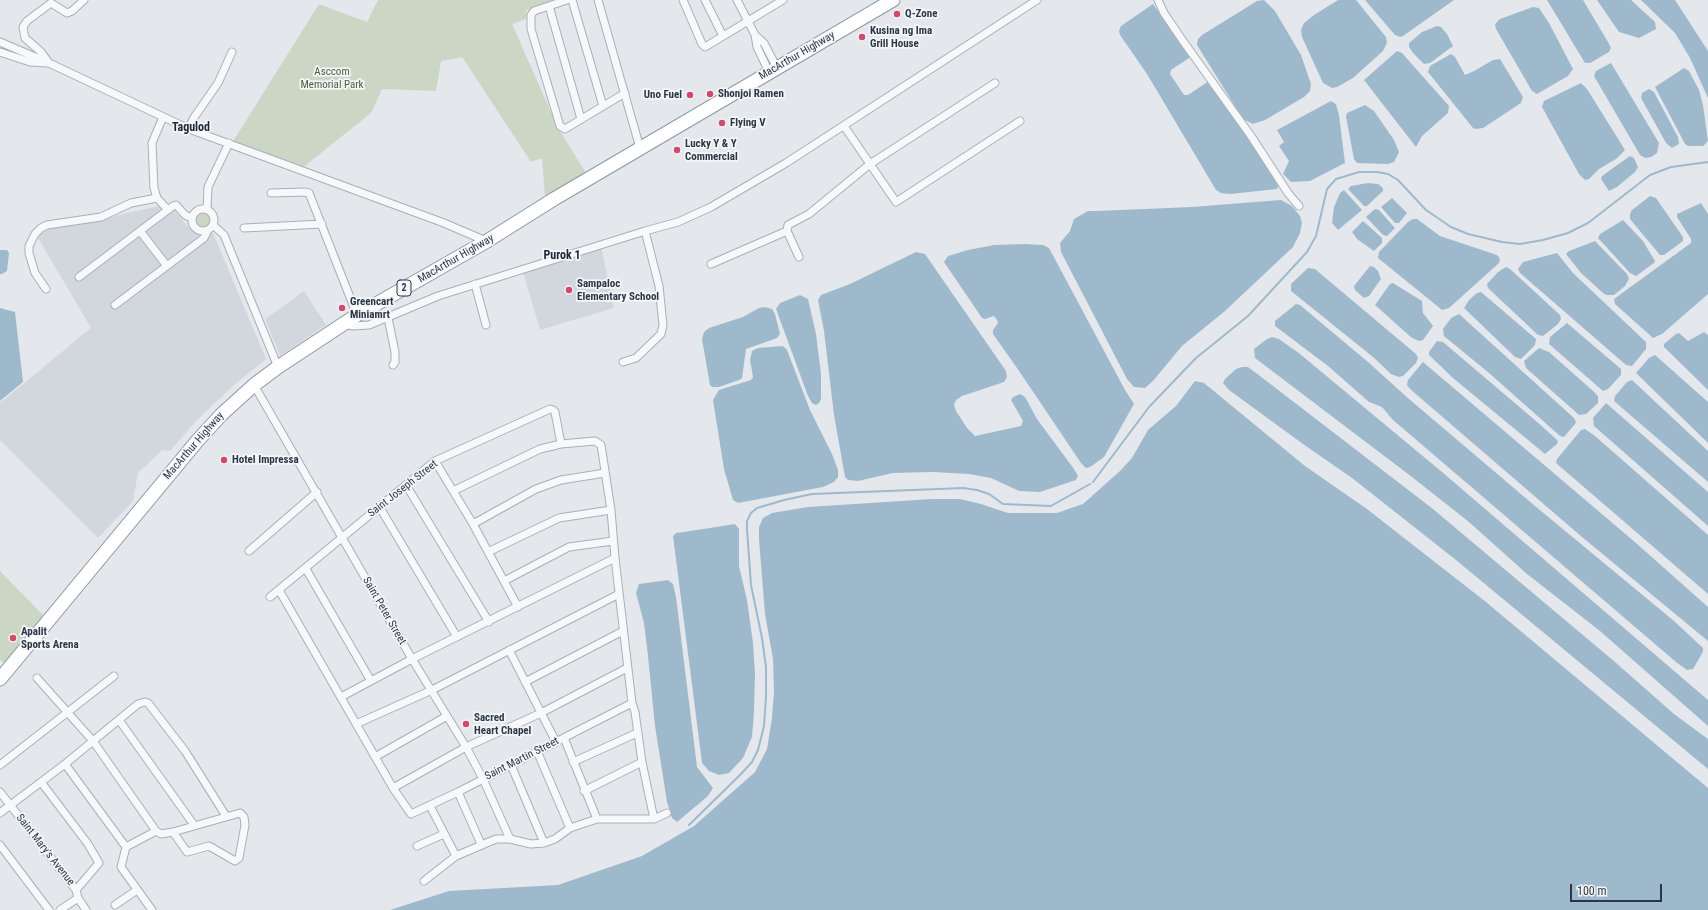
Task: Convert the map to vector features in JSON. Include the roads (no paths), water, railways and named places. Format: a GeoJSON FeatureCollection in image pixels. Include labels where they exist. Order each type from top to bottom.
{"type":"FeatureCollection","features":[{"type":"Feature","properties":{"kind":"highway","name":"MacArthur Highway"},"geometry":{"type":"LineString","coordinates":[[0,679],[198,440],[222,414],[254,385],[278,367],[357,315],[488,241],[554,199],[893,0]]}},
{"type":"Feature","properties":{"kind":"street"},"geometry":{"type":"LineString","coordinates":[[49,63],[46,58],[25,38],[23,27],[27,21],[53,1],[67,13],[72,12],[84,0]]}},
{"type":"Feature","properties":{"kind":"street"},"geometry":{"type":"LineString","coordinates":[[567,0],[532,12],[531,29],[560,126],[565,129],[625,93]]}},
{"type":"Feature","properties":{"kind":"street"},"geometry":{"type":"LineString","coordinates":[[572,0],[603,106]]}},
{"type":"Feature","properties":{"kind":"street"},"geometry":{"type":"LineString","coordinates":[[598,0],[640,148]]}},
{"type":"Feature","properties":{"kind":"street"},"geometry":{"type":"LineString","coordinates":[[683,0],[702,44],[705,47],[748,21],[771,3],[783,0]]}},
{"type":"Feature","properties":{"kind":"street"},"geometry":{"type":"LineString","coordinates":[[704,0],[723,36]]}},
{"type":"Feature","properties":{"kind":"street"},"geometry":{"type":"LineString","coordinates":[[737,0],[755,36],[764,42],[773,70]]}},
{"type":"Feature","properties":{"kind":"street"},"geometry":{"type":"LineString","coordinates":[[343,324],[353,326],[369,325],[438,296],[645,230],[678,222],[711,207],[745,189],[1037,0]]}},
{"type":"Feature","properties":{"kind":"street"},"geometry":{"type":"LineString","coordinates":[[1158,0],[1164,13],[1183,41],[1251,136],[1288,193],[1299,206]]}},
{"type":"Feature","properties":{"kind":"street"},"geometry":{"type":"LineString","coordinates":[[549,6],[581,119]]}},
{"type":"Feature","properties":{"kind":"street"},"geometry":{"type":"LineString","coordinates":[[0,42],[49,63],[189,129],[444,223],[488,241]]}},
{"type":"Feature","properties":{"kind":"street"},"geometry":{"type":"LineString","coordinates":[[0,52],[37,64],[49,63]]}},
{"type":"Feature","properties":{"kind":"street"},"geometry":{"type":"LineString","coordinates":[[189,129],[193,119],[218,83],[232,52]]}},
{"type":"Feature","properties":{"kind":"street"},"geometry":{"type":"LineString","coordinates":[[799,257],[787,231],[788,225],[809,214],[870,164],[995,83]]}},
{"type":"Feature","properties":{"kind":"street"},"geometry":{"type":"LineString","coordinates":[[163,117],[154,137],[152,150],[154,188],[157,198],[168,210]]}},
{"type":"Feature","properties":{"kind":"street"},"geometry":{"type":"LineString","coordinates":[[844,126],[893,201],[897,202],[1020,121]]}},
{"type":"Feature","properties":{"kind":"street"},"geometry":{"type":"LineString","coordinates":[[207,209],[208,187],[229,143]]}},
{"type":"Feature","properties":{"kind":"street"},"geometry":{"type":"LineString","coordinates":[[271,193],[305,192],[309,194],[357,315]]}},
{"type":"Feature","properties":{"kind":"street"},"geometry":{"type":"LineString","coordinates":[[46,289],[35,273],[29,253],[29,246],[35,234],[41,228],[47,225],[101,217],[131,203],[157,198]]}},
{"type":"Feature","properties":{"kind":"street"},"geometry":{"type":"LineString","coordinates":[[79,277],[176,205],[185,215],[192,218]]}},
{"type":"Feature","properties":{"kind":"street"},"geometry":{"type":"LineString","coordinates":[[207,209],[196,212],[192,218],[194,225],[198,230],[211,227],[224,235],[278,367]]}},
{"type":"Feature","properties":{"kind":"street"},"geometry":{"type":"LineString","coordinates":[[115,305],[204,238],[211,227],[213,214],[207,209]]}},
{"type":"Feature","properties":{"kind":"street"},"geometry":{"type":"LineString","coordinates":[[244,228],[322,224]]}},
{"type":"Feature","properties":{"kind":"street"},"geometry":{"type":"LineString","coordinates":[[623,362],[636,358],[661,334],[663,326],[659,286],[645,230]]}},
{"type":"Feature","properties":{"kind":"street"},"geometry":{"type":"LineString","coordinates":[[140,231],[166,266]]}},
{"type":"Feature","properties":{"kind":"street"},"geometry":{"type":"LineString","coordinates":[[711,264],[787,231]]}},
{"type":"Feature","properties":{"kind":"street"},"geometry":{"type":"LineString","coordinates":[[475,284],[486,326]]}},
{"type":"Feature","properties":{"kind":"street"},"geometry":{"type":"LineString","coordinates":[[388,318],[395,352],[395,362],[393,365]]}},
{"type":"Feature","properties":{"kind":"street","name":"Saint Peter Street"},"geometry":{"type":"LineString","coordinates":[[254,385],[412,659],[466,747],[510,839]]}},
{"type":"Feature","properties":{"kind":"street","name":"Saint Joseph Street"},"geometry":{"type":"LineString","coordinates":[[270,597],[435,461],[501,430],[553,410],[561,444]]}},
{"type":"Feature","properties":{"kind":"street"},"geometry":{"type":"LineString","coordinates":[[453,492],[540,449],[561,444],[598,442],[601,445],[611,510],[627,668],[642,762],[654,819]]}},
{"type":"Feature","properties":{"kind":"street"},"geometry":{"type":"LineString","coordinates":[[435,461],[473,524],[518,607]]}},
{"type":"Feature","properties":{"kind":"street"},"geometry":{"type":"LineString","coordinates":[[473,524],[536,489],[561,480],[605,473]]}},
{"type":"Feature","properties":{"kind":"street"},"geometry":{"type":"LineString","coordinates":[[406,484],[489,622]]}},
{"type":"Feature","properties":{"kind":"street"},"geometry":{"type":"LineString","coordinates":[[249,551],[317,492]]}},
{"type":"Feature","properties":{"kind":"street"},"geometry":{"type":"LineString","coordinates":[[379,506],[457,637]]}},
{"type":"Feature","properties":{"kind":"street"},"geometry":{"type":"LineString","coordinates":[[488,552],[559,518],[611,510]]}},
{"type":"Feature","properties":{"kind":"street"},"geometry":{"type":"LineString","coordinates":[[504,581],[569,547],[614,541]]}},
{"type":"Feature","properties":{"kind":"street"},"geometry":{"type":"LineString","coordinates":[[341,697],[412,659],[615,558]]}},
{"type":"Feature","properties":{"kind":"street"},"geometry":{"type":"LineString","coordinates":[[306,568],[371,681]]}},
{"type":"Feature","properties":{"kind":"street"},"geometry":{"type":"LineString","coordinates":[[279,590],[393,788],[466,747],[541,713],[627,668]]}},
{"type":"Feature","properties":{"kind":"street"},"geometry":{"type":"LineString","coordinates":[[356,724],[432,690],[619,594]]}},
{"type":"Feature","properties":{"kind":"street"},"geometry":{"type":"LineString","coordinates":[[525,682],[623,631]]}},
{"type":"Feature","properties":{"kind":"street"},"geometry":{"type":"LineString","coordinates":[[509,650],[556,742]]}},
{"type":"Feature","properties":{"kind":"street"},"geometry":{"type":"LineString","coordinates":[[0,765],[114,676]]}},
{"type":"Feature","properties":{"kind":"street"},"geometry":{"type":"LineString","coordinates":[[37,678],[93,741],[156,831],[161,834],[173,832],[240,813],[244,817],[244,834],[239,858],[235,861],[209,846],[187,852],[173,832]]}},
{"type":"Feature","properties":{"kind":"street"},"geometry":{"type":"LineString","coordinates":[[0,813],[65,764],[140,703],[148,703],[185,751],[226,816]]}},
{"type":"Feature","properties":{"kind":"street","name":"Saint Martin Street"},"geometry":{"type":"LineString","coordinates":[[393,788],[409,814],[413,814],[483,780],[632,703]]}},
{"type":"Feature","properties":{"kind":"street"},"geometry":{"type":"LineString","coordinates":[[375,758],[447,716]]}},
{"type":"Feature","properties":{"kind":"street"},"geometry":{"type":"LineString","coordinates":[[120,720],[194,825]]}},
{"type":"Feature","properties":{"kind":"street"},"geometry":{"type":"LineString","coordinates":[[573,762],[637,733]]}},
{"type":"Feature","properties":{"kind":"street"},"geometry":{"type":"LineString","coordinates":[[564,738],[584,791],[597,819]]}},
{"type":"Feature","properties":{"kind":"street"},"geometry":{"type":"LineString","coordinates":[[538,751],[570,828]]}},
{"type":"Feature","properties":{"kind":"street"},"geometry":{"type":"LineString","coordinates":[[584,791],[642,762]]}},
{"type":"Feature","properties":{"kind":"street"},"geometry":{"type":"LineString","coordinates":[[65,764],[126,847]]}},
{"type":"Feature","properties":{"kind":"street"},"geometry":{"type":"LineString","coordinates":[[511,765],[544,843]]}},
{"type":"Feature","properties":{"kind":"street"},"geometry":{"type":"LineString","coordinates":[[41,782],[88,844],[99,863],[76,890]]}},
{"type":"Feature","properties":{"kind":"street","name":"Saint Mary's Avenue"},"geometry":{"type":"LineString","coordinates":[[0,792],[76,890],[78,898],[86,910]]}},
{"type":"Feature","properties":{"kind":"street"},"geometry":{"type":"LineString","coordinates":[[458,792],[481,844]]}},
{"type":"Feature","properties":{"kind":"street"},"geometry":{"type":"LineString","coordinates":[[430,806],[456,856]]}},
{"type":"Feature","properties":{"kind":"street"},"geometry":{"type":"LineString","coordinates":[[424,881],[456,856],[481,844],[496,839],[510,839],[531,844],[544,843],[555,839],[570,828],[597,819],[654,819],[667,813]]}},
{"type":"Feature","properties":{"kind":"street"},"geometry":{"type":"LineString","coordinates":[[152,910],[121,868],[126,847],[156,831]]}},
{"type":"Feature","properties":{"kind":"street"},"geometry":{"type":"LineString","coordinates":[[417,846],[444,834]]}},
{"type":"Feature","properties":{"kind":"street"},"geometry":{"type":"LineString","coordinates":[[0,845],[49,910]]}},
{"type":"Feature","properties":{"kind":"street"},"geometry":{"type":"LineString","coordinates":[[115,905],[137,890]]}},
{"type":"Feature","properties":{"kind":"street"},"geometry":{"type":"LineString","coordinates":[[60,910],[78,898]]}},
{"type":"Feature","properties":{"kind":"water"},"geometry":{"type":"Polygon","coordinates":[[[1264,0],[1275,11],[1301,55],[1311,84],[1310,91],[1304,97],[1265,120],[1253,124],[1243,119],[1197,45],[1198,39],[1202,35],[1257,1],[1264,0]]]}},
{"type":"Feature","properties":{"kind":"water"},"geometry":{"type":"Polygon","coordinates":[[[1338,0],[1356,0],[1386,37],[1387,43],[1383,51],[1353,78],[1337,87],[1332,88],[1323,83],[1302,37],[1301,30],[1304,23],[1338,0]]]}},
{"type":"Feature","properties":{"kind":"water"},"geometry":{"type":"Polygon","coordinates":[[[1365,0],[1454,0],[1400,37],[1395,35],[1365,0]]]}},
{"type":"Feature","properties":{"kind":"water"},"geometry":{"type":"Polygon","coordinates":[[[1547,0],[1583,0],[1611,48],[1609,52],[1590,63],[1585,63],[1547,0]]]}},
{"type":"Feature","properties":{"kind":"water"},"geometry":{"type":"Polygon","coordinates":[[[1597,0],[1631,0],[1655,22],[1656,29],[1639,38],[1619,32],[1597,0]]]}},
{"type":"Feature","properties":{"kind":"water"},"geometry":{"type":"Polygon","coordinates":[[[1641,0],[1675,0],[1708,51],[1708,98],[1690,58],[1675,33],[1641,0]]]}},
{"type":"Feature","properties":{"kind":"water"},"geometry":{"type":"Polygon","coordinates":[[[1153,4],[1189,55],[1189,58],[1171,70],[1170,74],[1184,95],[1188,95],[1209,81],[1279,183],[1277,189],[1230,194],[1221,193],[1216,190],[1147,74],[1120,35],[1119,31],[1121,26],[1153,4]]]}},
{"type":"Feature","properties":{"kind":"water"},"geometry":{"type":"Polygon","coordinates":[[[1533,7],[1539,8],[1549,23],[1573,69],[1568,76],[1537,94],[1532,91],[1496,29],[1495,24],[1500,19],[1533,7]]]}},
{"type":"Feature","properties":{"kind":"water"},"geometry":{"type":"Polygon","coordinates":[[[1437,26],[1441,27],[1447,34],[1453,46],[1430,63],[1424,64],[1413,53],[1409,47],[1409,43],[1422,32],[1437,26]]]}},
{"type":"Feature","properties":{"kind":"water"},"geometry":{"type":"Polygon","coordinates":[[[1397,51],[1402,53],[1449,106],[1448,113],[1422,136],[1416,147],[1364,80],[1397,51]]]}},
{"type":"Feature","properties":{"kind":"water"},"geometry":{"type":"Polygon","coordinates":[[[1451,54],[1455,57],[1465,75],[1493,60],[1500,59],[1523,97],[1521,103],[1483,128],[1473,128],[1428,72],[1430,66],[1451,54]]]}},
{"type":"Feature","properties":{"kind":"water"},"geometry":{"type":"Polygon","coordinates":[[[1611,63],[1659,143],[1657,153],[1651,157],[1645,158],[1640,155],[1594,76],[1596,71],[1611,63]]]}},
{"type":"Feature","properties":{"kind":"water"},"geometry":{"type":"Polygon","coordinates":[[[1684,68],[1689,71],[1699,90],[1703,105],[1708,141],[1703,146],[1688,146],[1685,144],[1655,87],[1684,68]]]}},
{"type":"Feature","properties":{"kind":"water"},"geometry":{"type":"Polygon","coordinates":[[[1581,83],[1587,89],[1625,150],[1616,159],[1599,169],[1589,179],[1585,180],[1579,174],[1542,107],[1544,101],[1581,83]]]}},
{"type":"Feature","properties":{"kind":"water"},"geometry":{"type":"Polygon","coordinates":[[[1649,89],[1654,92],[1678,137],[1679,144],[1672,148],[1666,143],[1641,98],[1642,93],[1649,89]]]}},
{"type":"Feature","properties":{"kind":"water"},"geometry":{"type":"Polygon","coordinates":[[[1331,101],[1336,104],[1339,115],[1345,163],[1310,181],[1291,182],[1283,174],[1289,161],[1279,146],[1284,142],[1277,130],[1331,101]]]}},
{"type":"Feature","properties":{"kind":"water"},"geometry":{"type":"Polygon","coordinates":[[[1365,105],[1374,111],[1394,140],[1399,152],[1394,162],[1388,164],[1357,163],[1354,159],[1346,117],[1347,113],[1365,105]]]}},
{"type":"Feature","properties":{"kind":"water"},"geometry":{"type":"Polygon","coordinates":[[[1630,156],[1634,158],[1638,167],[1635,172],[1617,187],[1609,191],[1601,179],[1602,176],[1630,156]]]}},
{"type":"Feature","properties":{"kind":"water"},"geometry":{"type":"Polygon","coordinates":[[[1368,183],[1378,184],[1383,188],[1383,191],[1367,206],[1364,206],[1348,189],[1351,186],[1368,183]]]}},
{"type":"Feature","properties":{"kind":"water"},"geometry":{"type":"Polygon","coordinates":[[[1344,190],[1362,210],[1338,230],[1332,223],[1334,207],[1340,193],[1344,190]]]}},
{"type":"Feature","properties":{"kind":"water"},"geometry":{"type":"Polygon","coordinates":[[[1650,196],[1656,198],[1683,237],[1683,241],[1664,255],[1660,255],[1630,219],[1632,210],[1650,196]]]}},
{"type":"Feature","properties":{"kind":"water"},"geometry":{"type":"Polygon","coordinates":[[[1392,198],[1407,213],[1399,223],[1395,223],[1381,207],[1392,198]]]}},
{"type":"Feature","properties":{"kind":"water"},"geometry":{"type":"Polygon","coordinates":[[[1281,200],[1292,206],[1300,216],[1302,223],[1300,233],[1293,247],[1225,311],[1182,346],[1153,381],[1145,388],[1134,387],[1127,379],[1061,252],[1060,243],[1070,231],[1074,219],[1088,211],[1192,207],[1281,200]]]}},
{"type":"Feature","properties":{"kind":"water"},"geometry":{"type":"Polygon","coordinates":[[[1701,203],[1708,214],[1708,294],[1662,334],[1653,338],[1615,304],[1614,299],[1691,243],[1691,239],[1677,217],[1677,214],[1701,203]]]}},
{"type":"Feature","properties":{"kind":"water"},"geometry":{"type":"Polygon","coordinates":[[[1375,209],[1379,210],[1395,228],[1387,236],[1383,235],[1366,217],[1375,209]]]}},
{"type":"Feature","properties":{"kind":"water"},"geometry":{"type":"Polygon","coordinates":[[[1413,219],[1417,219],[1440,236],[1497,255],[1500,259],[1499,263],[1449,308],[1442,310],[1378,258],[1379,252],[1408,222],[1413,219]]]}},
{"type":"Feature","properties":{"kind":"water"},"geometry":{"type":"Polygon","coordinates":[[[1623,220],[1643,241],[1655,261],[1636,276],[1630,273],[1598,238],[1600,234],[1623,220]]]}},
{"type":"Feature","properties":{"kind":"water"},"geometry":{"type":"Polygon","coordinates":[[[1363,221],[1382,238],[1382,243],[1374,251],[1357,239],[1352,232],[1363,221]]]}},
{"type":"Feature","properties":{"kind":"water"},"geometry":{"type":"Polygon","coordinates":[[[1595,241],[1627,274],[1629,279],[1625,286],[1614,295],[1606,295],[1603,293],[1581,273],[1566,254],[1569,251],[1595,241]]]}},
{"type":"Feature","properties":{"kind":"water"},"geometry":{"type":"Polygon","coordinates":[[[994,245],[1043,245],[1049,248],[1125,390],[1134,404],[1104,457],[1090,467],[1086,468],[1081,463],[993,334],[993,330],[998,323],[997,320],[994,316],[985,319],[982,318],[944,262],[948,256],[968,250],[994,245]]]}},
{"type":"Feature","properties":{"kind":"water"},"geometry":{"type":"Polygon","coordinates":[[[0,250],[7,250],[9,253],[7,271],[2,274],[0,274],[0,250]]]}},
{"type":"Feature","properties":{"kind":"water"},"geometry":{"type":"Polygon","coordinates":[[[916,252],[925,254],[1006,371],[1007,377],[1004,382],[962,396],[956,400],[954,405],[956,411],[967,428],[975,436],[1021,426],[1023,421],[1011,400],[1013,397],[1020,394],[1025,397],[1037,419],[1074,469],[1078,476],[1076,480],[1040,492],[1019,491],[991,478],[969,474],[932,472],[893,473],[858,481],[848,480],[845,477],[834,415],[824,331],[818,300],[821,295],[850,284],[916,252]]]}},
{"type":"Feature","properties":{"kind":"water"},"geometry":{"type":"Polygon","coordinates":[[[1557,253],[1573,273],[1646,342],[1646,349],[1632,366],[1626,365],[1520,273],[1518,269],[1523,262],[1557,253]]]}},
{"type":"Feature","properties":{"kind":"water"},"geometry":{"type":"Polygon","coordinates":[[[1370,266],[1374,267],[1378,271],[1381,279],[1369,296],[1364,298],[1355,290],[1354,286],[1370,266]]]}},
{"type":"Feature","properties":{"kind":"water"},"geometry":{"type":"Polygon","coordinates":[[[1506,267],[1560,315],[1561,319],[1558,324],[1543,336],[1538,335],[1488,288],[1487,284],[1498,272],[1506,267]]]}},
{"type":"Feature","properties":{"kind":"water"},"geometry":{"type":"Polygon","coordinates":[[[1308,268],[1315,269],[1416,354],[1418,358],[1416,363],[1403,376],[1399,377],[1391,374],[1373,357],[1291,291],[1291,284],[1308,268]]]}},
{"type":"Feature","properties":{"kind":"water"},"geometry":{"type":"Polygon","coordinates":[[[1393,283],[1422,301],[1423,313],[1433,326],[1423,340],[1419,341],[1412,338],[1375,305],[1390,284],[1393,283]]]}},
{"type":"Feature","properties":{"kind":"water"},"geometry":{"type":"Polygon","coordinates":[[[1481,292],[1536,339],[1535,345],[1521,359],[1515,357],[1464,308],[1469,300],[1477,293],[1481,292]]]}},
{"type":"Feature","properties":{"kind":"water"},"geometry":{"type":"Polygon","coordinates":[[[800,295],[808,299],[816,334],[821,374],[821,399],[816,405],[812,403],[808,396],[776,309],[780,303],[800,295]]]}},
{"type":"Feature","properties":{"kind":"water"},"geometry":{"type":"Polygon","coordinates":[[[1296,304],[1300,305],[1368,362],[1409,399],[1535,506],[1674,621],[1703,648],[1703,652],[1693,669],[1687,670],[1676,662],[1393,420],[1382,407],[1369,402],[1328,366],[1275,326],[1275,321],[1296,304]]]}},
{"type":"Feature","properties":{"kind":"water"},"geometry":{"type":"Polygon","coordinates":[[[765,307],[772,309],[775,314],[780,334],[777,338],[746,349],[742,378],[719,387],[712,387],[710,385],[702,339],[704,332],[709,328],[743,317],[759,308],[765,307]]]}},
{"type":"Feature","properties":{"kind":"water"},"geometry":{"type":"Polygon","coordinates":[[[0,308],[15,312],[23,382],[0,401],[0,308]]]}},
{"type":"Feature","properties":{"kind":"water"},"geometry":{"type":"Polygon","coordinates":[[[1459,314],[1574,418],[1576,422],[1575,424],[1564,437],[1560,436],[1489,373],[1444,336],[1443,329],[1451,318],[1459,314]]]}},
{"type":"Feature","properties":{"kind":"water"},"geometry":{"type":"Polygon","coordinates":[[[1567,323],[1621,369],[1621,375],[1608,389],[1603,391],[1549,344],[1550,337],[1567,323]]]}},
{"type":"Feature","properties":{"kind":"water"},"geometry":{"type":"Polygon","coordinates":[[[1704,332],[1708,335],[1708,390],[1664,347],[1664,344],[1676,334],[1679,333],[1688,341],[1704,332]]]}},
{"type":"Feature","properties":{"kind":"water"},"geometry":{"type":"Polygon","coordinates":[[[1272,337],[1279,339],[1300,354],[1442,472],[1708,700],[1708,726],[1600,631],[1527,574],[1469,522],[1255,358],[1254,349],[1272,337]]]}},
{"type":"Feature","properties":{"kind":"water"},"geometry":{"type":"Polygon","coordinates":[[[1437,341],[1443,342],[1536,421],[1558,441],[1557,444],[1545,454],[1453,378],[1429,355],[1429,352],[1437,341]]]}},
{"type":"Feature","properties":{"kind":"water"},"geometry":{"type":"Polygon","coordinates":[[[783,346],[787,350],[810,410],[832,454],[838,470],[838,477],[834,482],[823,487],[738,503],[733,500],[724,469],[713,400],[719,390],[751,380],[753,377],[750,360],[752,351],[758,348],[783,346]]]}},
{"type":"Feature","properties":{"kind":"water"},"geometry":{"type":"Polygon","coordinates":[[[1539,348],[1549,352],[1598,396],[1598,403],[1586,414],[1579,415],[1526,368],[1524,361],[1539,348]]]}},
{"type":"Feature","properties":{"kind":"water"},"geometry":{"type":"Polygon","coordinates":[[[1655,355],[1708,402],[1708,443],[1636,373],[1649,358],[1655,355]]]}},
{"type":"Feature","properties":{"kind":"water"},"geometry":{"type":"Polygon","coordinates":[[[1423,362],[1636,543],[1708,607],[1708,641],[1582,537],[1410,389],[1407,385],[1408,380],[1423,362]]]}},
{"type":"Feature","properties":{"kind":"water"},"geometry":{"type":"Polygon","coordinates":[[[1248,367],[1433,509],[1615,662],[1674,714],[1708,739],[1708,769],[1456,560],[1352,478],[1229,390],[1223,383],[1225,379],[1236,369],[1248,367]]]}},
{"type":"Feature","properties":{"kind":"water"},"geometry":{"type":"Polygon","coordinates":[[[1632,380],[1708,451],[1708,482],[1614,401],[1615,396],[1627,382],[1632,380]]]}},
{"type":"Feature","properties":{"kind":"water"},"geometry":{"type":"Polygon","coordinates":[[[1195,381],[1204,383],[1305,466],[1367,509],[1486,602],[1708,788],[1708,910],[390,910],[449,891],[558,885],[642,856],[694,826],[755,772],[767,749],[772,718],[774,691],[773,659],[765,614],[759,540],[759,527],[763,518],[772,513],[808,507],[932,499],[960,499],[1008,513],[1057,513],[1083,504],[1120,471],[1132,458],[1148,430],[1176,406],[1195,381]]]}},
{"type":"Feature","properties":{"kind":"water"},"geometry":{"type":"Polygon","coordinates":[[[1606,403],[1708,492],[1708,526],[1594,426],[1593,418],[1606,403]]]}},
{"type":"Feature","properties":{"kind":"water"},"geometry":{"type":"Polygon","coordinates":[[[1585,429],[1595,436],[1708,535],[1708,594],[1556,463],[1557,459],[1581,430],[1585,429]]]}},
{"type":"Feature","properties":{"kind":"water"},"geometry":{"type":"Polygon","coordinates":[[[735,524],[739,529],[739,566],[747,600],[753,643],[755,674],[754,713],[752,737],[743,758],[729,773],[719,775],[709,771],[702,763],[673,536],[676,533],[735,524]]]}},
{"type":"Feature","properties":{"kind":"water"},"geometry":{"type":"Polygon","coordinates":[[[668,580],[673,584],[676,597],[697,767],[713,788],[708,796],[677,822],[672,818],[667,802],[655,726],[644,623],[636,593],[639,584],[668,580]]]}},
{"type":"Feature","properties":{"kind":"waterway"},"geometry":{"type":"LineString","coordinates":[[1093,482],[1149,407],[1196,358],[1248,316],[1307,252],[1316,236],[1327,189],[1336,179],[1359,172],[1377,172],[1388,174],[1398,180],[1426,210],[1451,227],[1468,234],[1502,242],[1520,244],[1543,240],[1568,233],[1588,223],[1650,175],[1671,167],[1708,162]]}},
{"type":"Feature","properties":{"kind":"waterway"},"geometry":{"type":"LineString","coordinates":[[689,825],[752,762],[758,750],[764,726],[766,667],[762,638],[751,585],[747,529],[747,521],[751,513],[757,508],[812,494],[963,488],[989,494],[1003,504],[1051,506],[1090,484]]}},
{"type":"Feature","properties":{"kind":"place","name":"Q-Zone"},"geometry":{"type":"Point","coordinates":[897,14]}},
{"type":"Feature","properties":{"kind":"place","name":"Kusina ng Ima Grill House"},"geometry":{"type":"Point","coordinates":[862,37]}},
{"type":"Feature","properties":{"kind":"place","name":"Shonjoi Ramen"},"geometry":{"type":"Point","coordinates":[710,94]}},
{"type":"Feature","properties":{"kind":"place","name":"Uno Fuel"},"geometry":{"type":"Point","coordinates":[690,95]}},
{"type":"Feature","properties":{"kind":"place","name":"Flying V"},"geometry":{"type":"Point","coordinates":[722,123]}},
{"type":"Feature","properties":{"kind":"place","name":"Lucky Y & Y Commercial"},"geometry":{"type":"Point","coordinates":[677,150]}},
{"type":"Feature","properties":{"kind":"place","name":"Sampaloc Elementary School"},"geometry":{"type":"Point","coordinates":[569,290]}},
{"type":"Feature","properties":{"kind":"place","name":"Greencart Miniamrt"},"geometry":{"type":"Point","coordinates":[342,308]}},
{"type":"Feature","properties":{"kind":"place","name":"Hotel Impressa"},"geometry":{"type":"Point","coordinates":[224,460]}},
{"type":"Feature","properties":{"kind":"place","name":"Apalit Sports Arena"},"geometry":{"type":"Point","coordinates":[13,638]}},
{"type":"Feature","properties":{"kind":"place","name":"Sacred Heart Chapel"},"geometry":{"type":"Point","coordinates":[466,724]}},
{"type":"Feature","properties":{"kind":"district","name":"Tagulod"},"geometry":{"type":"Point","coordinates":[191,128]}},
{"type":"Feature","properties":{"kind":"district","name":"Purok 1"},"geometry":{"type":"Point","coordinates":[562,256]}},
{"type":"Feature","properties":{"kind":"park label","name":"Asccom Memorial Park"},"geometry":{"type":"Point","coordinates":[332,78]}}]}
